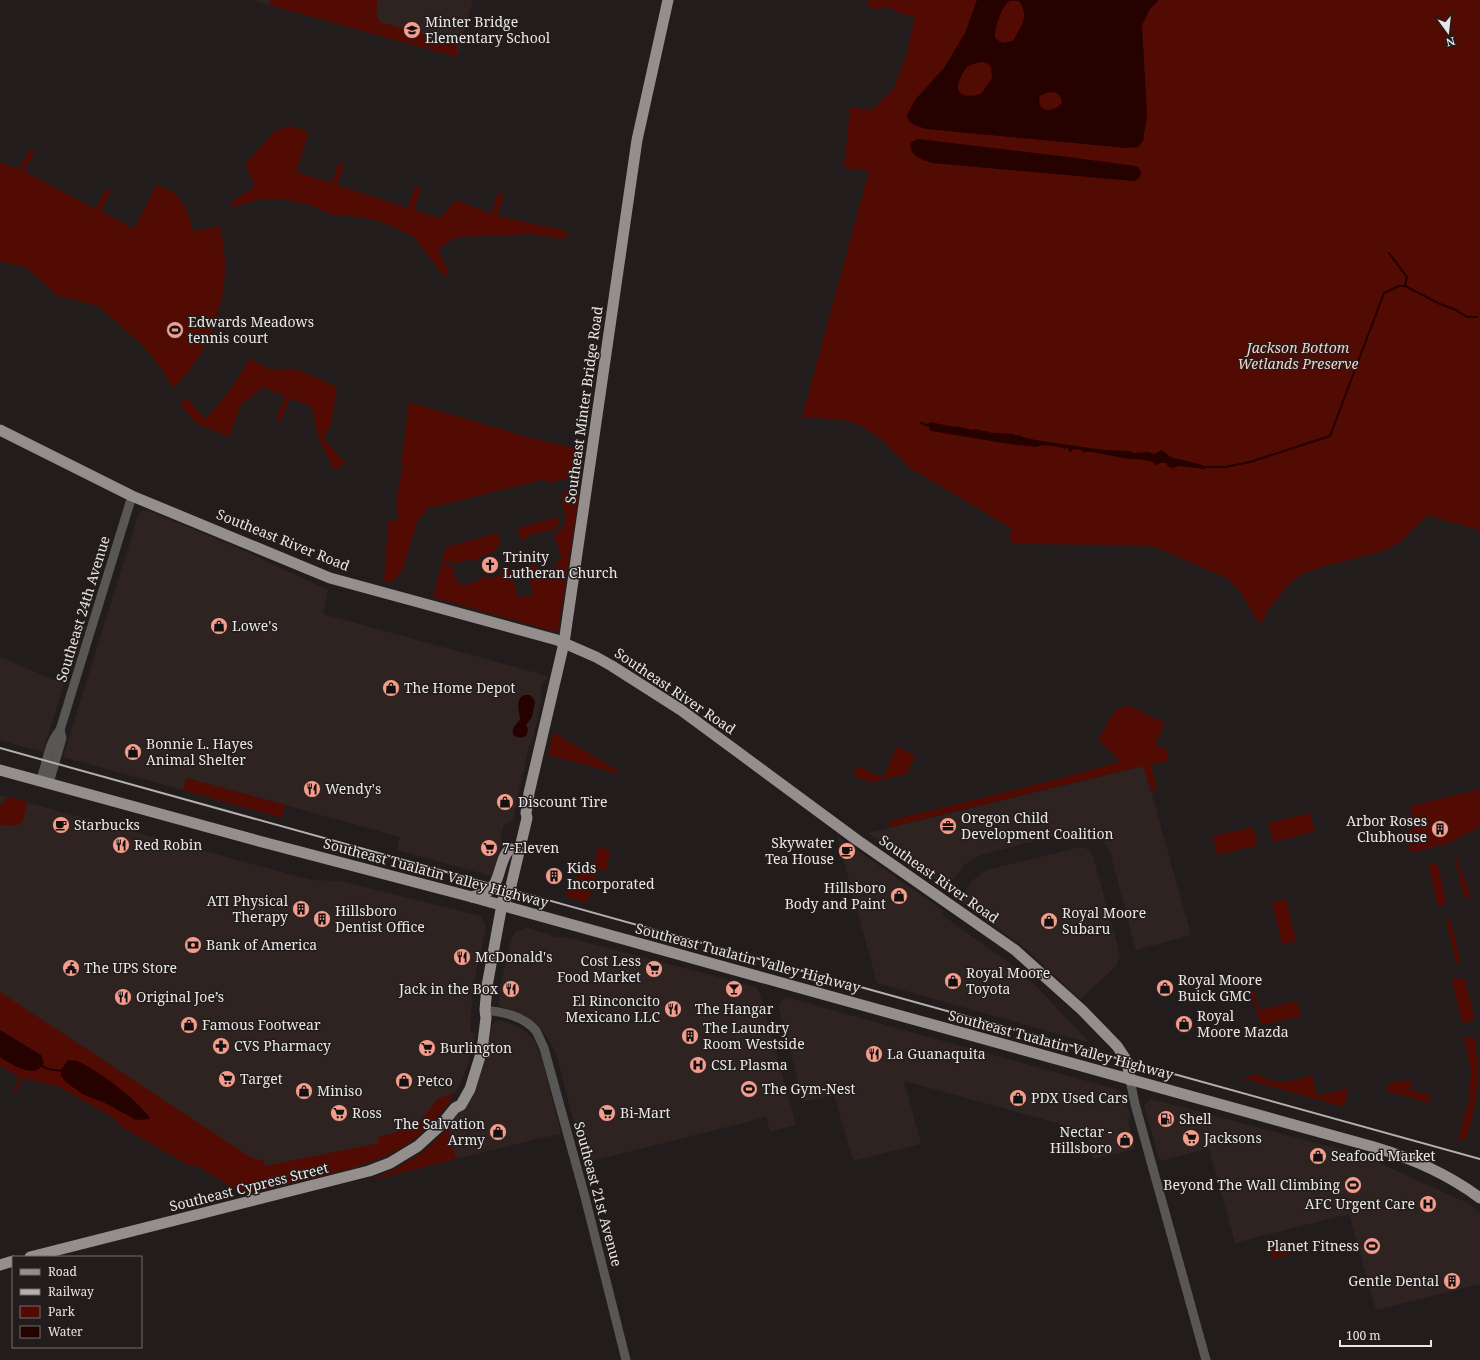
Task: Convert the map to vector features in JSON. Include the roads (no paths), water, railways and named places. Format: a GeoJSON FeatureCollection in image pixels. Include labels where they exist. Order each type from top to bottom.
{"type":"FeatureCollection","features":[{"type":"Feature","properties":{"kind":"main road","name":"Southeast Minter Bridge Road"},"geometry":{"type":"LineString","coordinates":[[503,906],[510,890],[527,818],[526,813],[529,793],[564,643],[637,140],[668,0]]}},
{"type":"Feature","properties":{"kind":"main road","name":"Southeast River Road"},"geometry":{"type":"LineString","coordinates":[[0,430],[132,496],[330,578],[564,643],[596,657],[612,666],[681,710],[857,840],[1015,950],[1082,1010],[1117,1046],[1127,1061],[1130,1080]]}},
{"type":"Feature","properties":{"kind":"main road","name":"Southeast Tualatin Valley Highway"},"geometry":{"type":"LineString","coordinates":[[0,770],[255,840],[472,897],[1392,1152],[1427,1166],[1480,1198]]}},
{"type":"Feature","properties":{"kind":"main road","name":"Southeast Minter Bridge Road"},"geometry":{"type":"LineString","coordinates":[[503,906],[504,888],[512,854],[511,849],[522,818],[526,813]]}},
{"type":"Feature","properties":{"kind":"main road"},"geometry":{"type":"LineString","coordinates":[[472,897],[485,893],[494,885],[506,853],[511,849]]}},
{"type":"Feature","properties":{"kind":"main road","name":"Southeast Cypress Street"},"geometry":{"type":"LineString","coordinates":[[34,1256],[369,1171],[395,1160],[418,1146],[439,1127],[455,1108],[460,1105],[473,1080],[482,1050],[487,986],[503,906]]}},
{"type":"Feature","properties":{"kind":"main road"},"geometry":{"type":"LineString","coordinates":[[0,1265],[12,1261]]}},
{"type":"Feature","properties":{"kind":"street","name":"Southeast 24th Avenue"},"geometry":{"type":"LineString","coordinates":[[45,782],[62,738],[60,730],[132,496]]}},
{"type":"Feature","properties":{"kind":"street","name":"Southeast 21st Avenue"},"geometry":{"type":"LineString","coordinates":[[484,1015],[505,1014],[517,1018],[530,1026],[537,1032],[547,1056],[626,1360]]}},
{"type":"Feature","properties":{"kind":"street"},"geometry":{"type":"LineString","coordinates":[[1130,1080],[1135,1104],[1206,1360]]}},
{"type":"Feature","properties":{"kind":"water"},"geometry":{"type":"Polygon","coordinates":[[[977,0],[1159,0],[1150,9],[1142,25],[1147,115],[1143,141],[1138,147],[1126,148],[926,129],[914,125],[909,121],[907,115],[915,100],[944,68],[965,33],[977,0]],[[1010,1],[1001,12],[995,34],[995,38],[1002,43],[1013,41],[1024,17],[1024,12],[1019,1],[1010,1]],[[982,62],[966,68],[959,81],[958,87],[961,94],[970,96],[981,94],[992,78],[991,67],[987,63],[982,62]],[[1055,92],[1046,93],[1040,96],[1039,102],[1043,109],[1051,110],[1059,106],[1062,102],[1060,96],[1055,92]]]}},
{"type":"Feature","properties":{"kind":"water"},"geometry":{"type":"Polygon","coordinates":[[[918,139],[1135,166],[1139,168],[1141,172],[1139,178],[1134,181],[932,163],[917,157],[912,152],[910,144],[918,139]]]}},
{"type":"Feature","properties":{"kind":"water"},"geometry":{"type":"Polygon","coordinates":[[[930,422],[954,427],[959,426],[973,430],[976,429],[991,433],[1015,434],[1015,436],[1018,435],[1047,442],[1104,450],[1129,451],[1134,453],[1148,452],[1154,454],[1162,450],[1170,457],[1202,465],[1205,469],[1180,466],[1172,468],[1166,463],[1155,465],[1153,462],[1145,460],[1083,452],[1081,450],[1073,449],[1070,453],[1068,448],[1064,449],[1061,447],[1043,445],[1037,447],[1009,444],[931,431],[928,425],[930,422]]]}},
{"type":"Feature","properties":{"kind":"water"},"geometry":{"type":"Polygon","coordinates":[[[524,695],[530,695],[535,701],[532,717],[526,725],[528,730],[526,736],[522,738],[514,736],[513,731],[520,719],[518,709],[519,700],[524,695]]]}},
{"type":"Feature","properties":{"kind":"water"},"geometry":{"type":"Polygon","coordinates":[[[0,1030],[41,1055],[44,1063],[40,1068],[35,1071],[29,1071],[17,1067],[0,1057],[0,1030]]]}},
{"type":"Feature","properties":{"kind":"water"},"geometry":{"type":"Polygon","coordinates":[[[68,1060],[77,1061],[106,1078],[138,1104],[150,1119],[136,1120],[103,1102],[84,1095],[67,1083],[61,1076],[61,1070],[68,1060]]]}},
{"type":"Feature","properties":{"kind":"waterway"},"geometry":{"type":"LineString","coordinates":[[1389,253],[1407,277],[1405,286]]}},
{"type":"Feature","properties":{"kind":"waterway"},"geometry":{"type":"LineString","coordinates":[[1204,467],[1225,467],[1250,462],[1330,436],[1384,293],[1399,286],[1405,286],[1440,304],[1456,310],[1467,317],[1477,317]]}},
{"type":"Feature","properties":{"kind":"waterway"},"geometry":{"type":"LineString","coordinates":[[921,423],[929,426]]}},
{"type":"Feature","properties":{"kind":"waterway"},"geometry":{"type":"LineString","coordinates":[[42,1066],[48,1069],[62,1071]]}},
{"type":"Feature","properties":{"kind":"railway"},"geometry":{"type":"LineString","coordinates":[[0,748],[1480,1159]]}},
{"type":"Feature","properties":{"kind":"place","name":"Minter Bridge Elementary School"},"geometry":{"type":"Point","coordinates":[412,30]}},
{"type":"Feature","properties":{"kind":"place","name":"Edwards Meadows tennis court"},"geometry":{"type":"Point","coordinates":[175,330]}},
{"type":"Feature","properties":{"kind":"place","name":"Trinity Lutheran Church"},"geometry":{"type":"Point","coordinates":[490,565]}},
{"type":"Feature","properties":{"kind":"place","name":"Lowe's"},"geometry":{"type":"Point","coordinates":[219,626]}},
{"type":"Feature","properties":{"kind":"place","name":"The Home Depot"},"geometry":{"type":"Point","coordinates":[391,688]}},
{"type":"Feature","properties":{"kind":"place","name":"Bonnie L. Hayes Animal Shelter"},"geometry":{"type":"Point","coordinates":[133,752]}},
{"type":"Feature","properties":{"kind":"place","name":"Wendy's"},"geometry":{"type":"Point","coordinates":[312,789]}},
{"type":"Feature","properties":{"kind":"place","name":"Discount Tire"},"geometry":{"type":"Point","coordinates":[505,802]}},
{"type":"Feature","properties":{"kind":"place","name":"Starbucks"},"geometry":{"type":"Point","coordinates":[61,825]}},
{"type":"Feature","properties":{"kind":"place","name":"Oregon Child Development Coalition"},"geometry":{"type":"Point","coordinates":[948,826]}},
{"type":"Feature","properties":{"kind":"place","name":"Arbor Roses Clubhouse"},"geometry":{"type":"Point","coordinates":[1440,829]}},
{"type":"Feature","properties":{"kind":"place","name":"Red Robin"},"geometry":{"type":"Point","coordinates":[121,845]}},
{"type":"Feature","properties":{"kind":"place","name":"7-Eleven"},"geometry":{"type":"Point","coordinates":[489,848]}},
{"type":"Feature","properties":{"kind":"place","name":"Skywater Tea House"},"geometry":{"type":"Point","coordinates":[847,851]}},
{"type":"Feature","properties":{"kind":"place","name":"Kids Incorporated"},"geometry":{"type":"Point","coordinates":[554,876]}},
{"type":"Feature","properties":{"kind":"place","name":"Hillsboro Body and Paint"},"geometry":{"type":"Point","coordinates":[899,896]}},
{"type":"Feature","properties":{"kind":"place","name":"ATI Physical Therapy"},"geometry":{"type":"Point","coordinates":[301,909]}},
{"type":"Feature","properties":{"kind":"place","name":"Hillsboro Dentist Office"},"geometry":{"type":"Point","coordinates":[322,919]}},
{"type":"Feature","properties":{"kind":"place","name":"Royal Moore Subaru"},"geometry":{"type":"Point","coordinates":[1049,921]}},
{"type":"Feature","properties":{"kind":"place","name":"Bank of America"},"geometry":{"type":"Point","coordinates":[193,945]}},
{"type":"Feature","properties":{"kind":"place","name":"McDonald's"},"geometry":{"type":"Point","coordinates":[462,957]}},
{"type":"Feature","properties":{"kind":"place","name":"The UPS Store"},"geometry":{"type":"Point","coordinates":[71,968]}},
{"type":"Feature","properties":{"kind":"place","name":"Cost Less Food Market"},"geometry":{"type":"Point","coordinates":[654,969]}},
{"type":"Feature","properties":{"kind":"place","name":"Royal Moore Toyota"},"geometry":{"type":"Point","coordinates":[953,981]}},
{"type":"Feature","properties":{"kind":"place","name":"Royal Moore Buick GMC"},"geometry":{"type":"Point","coordinates":[1165,988]}},
{"type":"Feature","properties":{"kind":"place","name":"Jack in the Box"},"geometry":{"type":"Point","coordinates":[511,989]}},
{"type":"Feature","properties":{"kind":"place","name":"The Hangar"},"geometry":{"type":"Point","coordinates":[734,989]}},
{"type":"Feature","properties":{"kind":"place","name":"Original Joe’s"},"geometry":{"type":"Point","coordinates":[123,997]}},
{"type":"Feature","properties":{"kind":"place","name":"El Rinconcito Mexicano LLC"},"geometry":{"type":"Point","coordinates":[673,1009]}},
{"type":"Feature","properties":{"kind":"place","name":"Royal Moore Mazda"},"geometry":{"type":"Point","coordinates":[1184,1024]}},
{"type":"Feature","properties":{"kind":"place","name":"Famous Footwear"},"geometry":{"type":"Point","coordinates":[189,1025]}},
{"type":"Feature","properties":{"kind":"place","name":"The Laundry Room Westside"},"geometry":{"type":"Point","coordinates":[690,1036]}},
{"type":"Feature","properties":{"kind":"place","name":"CVS Pharmacy"},"geometry":{"type":"Point","coordinates":[221,1046]}},
{"type":"Feature","properties":{"kind":"place","name":"Burlington"},"geometry":{"type":"Point","coordinates":[427,1048]}},
{"type":"Feature","properties":{"kind":"place","name":"La Guanaquita"},"geometry":{"type":"Point","coordinates":[874,1054]}},
{"type":"Feature","properties":{"kind":"place","name":"CSL Plasma"},"geometry":{"type":"Point","coordinates":[698,1065]}},
{"type":"Feature","properties":{"kind":"place","name":"Target"},"geometry":{"type":"Point","coordinates":[227,1079]}},
{"type":"Feature","properties":{"kind":"place","name":"Petco"},"geometry":{"type":"Point","coordinates":[404,1081]}},
{"type":"Feature","properties":{"kind":"place","name":"The Gym-Nest"},"geometry":{"type":"Point","coordinates":[749,1089]}},
{"type":"Feature","properties":{"kind":"place","name":"Miniso"},"geometry":{"type":"Point","coordinates":[304,1091]}},
{"type":"Feature","properties":{"kind":"place","name":"PDX Used Cars"},"geometry":{"type":"Point","coordinates":[1018,1098]}},
{"type":"Feature","properties":{"kind":"place","name":"Ross"},"geometry":{"type":"Point","coordinates":[339,1113]}},
{"type":"Feature","properties":{"kind":"place","name":"Bi-Mart"},"geometry":{"type":"Point","coordinates":[607,1113]}},
{"type":"Feature","properties":{"kind":"place","name":"Shell"},"geometry":{"type":"Point","coordinates":[1166,1119]}},
{"type":"Feature","properties":{"kind":"place","name":"The Salvation Army"},"geometry":{"type":"Point","coordinates":[498,1132]}},
{"type":"Feature","properties":{"kind":"place","name":"Jacksons"},"geometry":{"type":"Point","coordinates":[1191,1138]}},
{"type":"Feature","properties":{"kind":"place","name":"Nectar - Hillsboro"},"geometry":{"type":"Point","coordinates":[1125,1140]}},
{"type":"Feature","properties":{"kind":"place","name":"Seafood Market"},"geometry":{"type":"Point","coordinates":[1318,1156]}},
{"type":"Feature","properties":{"kind":"place","name":"Beyond The Wall Climbing"},"geometry":{"type":"Point","coordinates":[1353,1185]}},
{"type":"Feature","properties":{"kind":"place","name":"AFC Urgent Care"},"geometry":{"type":"Point","coordinates":[1428,1204]}},
{"type":"Feature","properties":{"kind":"place","name":"Planet Fitness"},"geometry":{"type":"Point","coordinates":[1372,1246]}},
{"type":"Feature","properties":{"kind":"place","name":"Gentle Dental"},"geometry":{"type":"Point","coordinates":[1452,1281]}},
{"type":"Feature","properties":{"kind":"park label","name":"Jackson Bottom Wetlands Preserve"},"geometry":{"type":"Point","coordinates":[1298,356]}}]}
